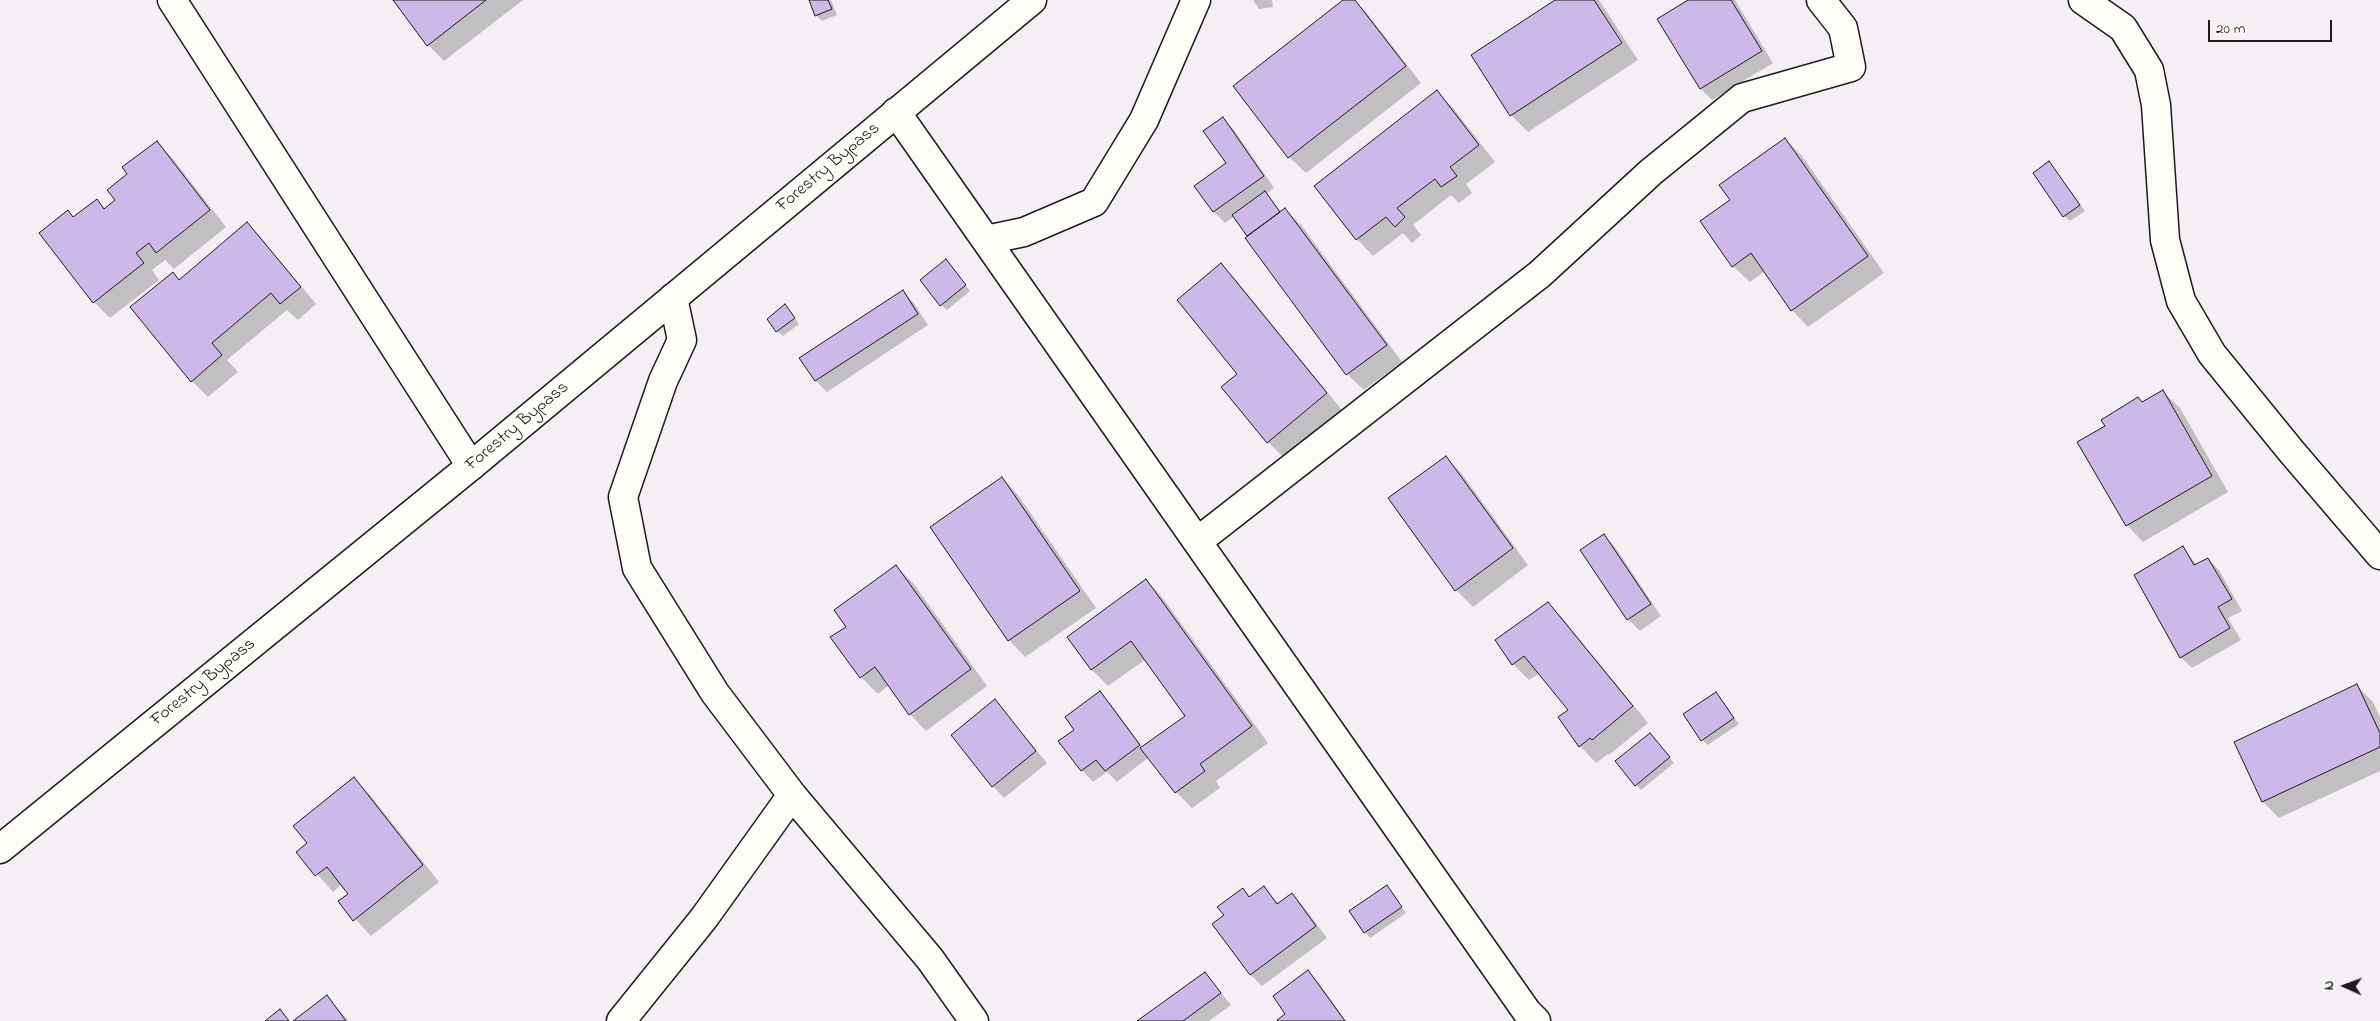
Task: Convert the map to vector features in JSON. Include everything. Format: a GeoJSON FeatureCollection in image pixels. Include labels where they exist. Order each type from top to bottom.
{"type":"FeatureCollection","features":[{"type":"Feature","properties":{"kind":"street"},"geometry":{"type":"LineString","coordinates":[[172,0],[471,466]]}},
{"type":"Feature","properties":{"kind":"street","name":"Forestry Bypass"},"geometry":{"type":"LineString","coordinates":[[0,849],[471,466],[1032,0]]}},
{"type":"Feature","properties":{"kind":"street"},"geometry":{"type":"LineString","coordinates":[[986,240],[1024,232],[1094,202],[1144,120],[1196,0]]}},
{"type":"Feature","properties":{"kind":"street"},"geometry":{"type":"LineString","coordinates":[[1198,540],[1540,274],[1651,172],[1742,98],[1852,67],[1843,28],[1821,0]]}},
{"type":"Feature","properties":{"kind":"street"},"geometry":{"type":"LineString","coordinates":[[2083,0],[2122,28],[2149,70],[2156,105],[2165,240],[2181,302],[2212,354],[2291,451],[2380,554]]}},
{"type":"Feature","properties":{"kind":"street"},"geometry":{"type":"LineString","coordinates":[[896,112],[1198,540],[1527,1012],[1536,1021]]}},
{"type":"Feature","properties":{"kind":"street"},"geometry":{"type":"LineString","coordinates":[[673,298],[682,340],[663,382],[623,497],[637,568],[715,693],[792,795],[930,959],[974,1021]]}},
{"type":"Feature","properties":{"kind":"street"},"geometry":{"type":"LineString","coordinates":[[621,1021],[704,918],[792,795]]}},
{"type":"Feature","properties":{"kind":"building"},"geometry":{"type":"Polygon","coordinates":[[[393,0],[486,0],[427,46],[393,0]]]}},
{"type":"Feature","properties":{"kind":"building"},"geometry":{"type":"Polygon","coordinates":[[[809,0],[828,0],[832,9],[815,16],[809,0]]]}},
{"type":"Feature","properties":{"kind":"building"},"geometry":{"type":"Polygon","coordinates":[[[1343,0],[1355,0],[1406,66],[1288,158],[1233,86],[1343,0]]]}},
{"type":"Feature","properties":{"kind":"building"},"geometry":{"type":"Polygon","coordinates":[[[1555,0],[1594,0],[1622,43],[1510,116],[1471,55],[1555,0]]]}},
{"type":"Feature","properties":{"kind":"building"},"geometry":{"type":"Polygon","coordinates":[[[1688,0],[1731,0],[1762,51],[1700,89],[1657,19],[1688,0]]]}},
{"type":"Feature","properties":{"kind":"building"},"geometry":{"type":"Polygon","coordinates":[[[1437,90],[1479,145],[1450,167],[1457,176],[1441,187],[1435,179],[1397,208],[1405,217],[1395,227],[1386,217],[1356,240],[1314,186],[1437,90]]]}},
{"type":"Feature","properties":{"kind":"building"},"geometry":{"type":"Polygon","coordinates":[[[1223,117],[1264,176],[1213,212],[1194,186],[1226,163],[1203,131],[1223,117]]]}},
{"type":"Feature","properties":{"kind":"building"},"geometry":{"type":"Polygon","coordinates":[[[1785,138],[1868,256],[1791,311],[1751,253],[1732,267],[1700,221],[1730,200],[1719,185],[1785,138]]]}},
{"type":"Feature","properties":{"kind":"building"},"geometry":{"type":"Polygon","coordinates":[[[157,141],[210,210],[156,253],[149,243],[136,253],[144,263],[93,303],[39,233],[68,210],[73,217],[97,199],[104,209],[115,200],[107,190],[127,174],[122,167],[157,141]]]}},
{"type":"Feature","properties":{"kind":"building"},"geometry":{"type":"Polygon","coordinates":[[[2049,161],[2080,205],[2063,217],[2033,173],[2049,161]]]}},
{"type":"Feature","properties":{"kind":"building"},"geometry":{"type":"Polygon","coordinates":[[[1265,191],[1280,212],[1247,236],[1232,215],[1265,191]]]}},
{"type":"Feature","properties":{"kind":"building"},"geometry":{"type":"Polygon","coordinates":[[[1285,208],[1387,345],[1346,375],[1245,238],[1285,208]]]}},
{"type":"Feature","properties":{"kind":"building"},"geometry":{"type":"Polygon","coordinates":[[[247,222],[301,287],[280,304],[271,293],[212,343],[222,355],[191,382],[130,307],[173,272],[179,280],[247,222]]]}},
{"type":"Feature","properties":{"kind":"building"},"geometry":{"type":"Polygon","coordinates":[[[946,259],[966,285],[940,306],[920,280],[946,259]]]}},
{"type":"Feature","properties":{"kind":"building"},"geometry":{"type":"Polygon","coordinates":[[[1221,263],[1327,393],[1267,443],[1221,387],[1237,374],[1177,300],[1221,263]]]}},
{"type":"Feature","properties":{"kind":"building"},"geometry":{"type":"Polygon","coordinates":[[[903,290],[918,314],[815,381],[799,358],[903,290]]]}},
{"type":"Feature","properties":{"kind":"building"},"geometry":{"type":"Polygon","coordinates":[[[785,304],[795,318],[776,332],[767,319],[785,304]]]}},
{"type":"Feature","properties":{"kind":"building"},"geometry":{"type":"Polygon","coordinates":[[[2163,390],[2212,476],[2126,526],[2077,442],[2105,426],[2101,420],[2138,397],[2142,402],[2163,390]]]}},
{"type":"Feature","properties":{"kind":"building"},"geometry":{"type":"Polygon","coordinates":[[[1446,456],[1513,548],[1455,591],[1388,498],[1446,456]]]}},
{"type":"Feature","properties":{"kind":"building"},"geometry":{"type":"Polygon","coordinates":[[[1002,477],[1080,591],[1008,641],[930,527],[1002,477]]]}},
{"type":"Feature","properties":{"kind":"building"},"geometry":{"type":"Polygon","coordinates":[[[1604,534],[1651,604],[1627,620],[1580,550],[1604,534]]]}},
{"type":"Feature","properties":{"kind":"building"},"geometry":{"type":"Polygon","coordinates":[[[2183,546],[2194,565],[2208,558],[2232,599],[2218,607],[2230,628],[2180,658],[2134,575],[2183,546]]]}},
{"type":"Feature","properties":{"kind":"building"},"geometry":{"type":"Polygon","coordinates":[[[896,565],[971,669],[909,715],[875,667],[860,678],[830,637],[846,627],[834,610],[896,565]]]}},
{"type":"Feature","properties":{"kind":"building"},"geometry":{"type":"Polygon","coordinates":[[[1146,579],[1252,726],[1200,764],[1205,771],[1175,793],[1140,748],[1185,716],[1131,641],[1091,670],[1067,637],[1146,579]]]}},
{"type":"Feature","properties":{"kind":"building"},"geometry":{"type":"Polygon","coordinates":[[[1548,602],[1633,706],[1592,740],[1590,738],[1579,747],[1558,717],[1568,710],[1524,656],[1512,665],[1495,640],[1548,602]]]}},
{"type":"Feature","properties":{"kind":"building"},"geometry":{"type":"Polygon","coordinates":[[[2357,684],[2380,733],[2380,747],[2262,802],[2234,742],[2357,684]]]}},
{"type":"Feature","properties":{"kind":"building"},"geometry":{"type":"Polygon","coordinates":[[[1100,691],[1140,745],[1105,771],[1096,760],[1081,771],[1058,741],[1074,730],[1065,717],[1100,691]]]}},
{"type":"Feature","properties":{"kind":"building"},"geometry":{"type":"Polygon","coordinates":[[[1716,692],[1734,718],[1701,741],[1683,714],[1716,692]]]}},
{"type":"Feature","properties":{"kind":"building"},"geometry":{"type":"Polygon","coordinates":[[[995,699],[1036,751],[992,787],[951,735],[995,699]]]}},
{"type":"Feature","properties":{"kind":"building"},"geometry":{"type":"Polygon","coordinates":[[[1650,733],[1670,757],[1635,786],[1615,761],[1650,733]]]}},
{"type":"Feature","properties":{"kind":"building"},"geometry":{"type":"Polygon","coordinates":[[[354,777],[423,865],[353,921],[338,901],[348,894],[327,867],[315,876],[296,852],[307,843],[293,826],[354,777]]]}},
{"type":"Feature","properties":{"kind":"building"},"geometry":{"type":"Polygon","coordinates":[[[1387,885],[1402,907],[1364,933],[1349,911],[1387,885]]]}},
{"type":"Feature","properties":{"kind":"building"},"geometry":{"type":"Polygon","coordinates":[[[1264,886],[1277,904],[1292,893],[1316,926],[1250,975],[1212,924],[1224,915],[1217,907],[1243,888],[1249,897],[1264,886]]]}},
{"type":"Feature","properties":{"kind":"building"},"geometry":{"type":"Polygon","coordinates":[[[1308,970],[1345,1021],[1277,1020],[1285,1014],[1273,996],[1308,970]]]}},
{"type":"Feature","properties":{"kind":"building"},"geometry":{"type":"Polygon","coordinates":[[[1205,972],[1221,993],[1183,1021],[1137,1021],[1205,972]]]}},
{"type":"Feature","properties":{"kind":"building"},"geometry":{"type":"Polygon","coordinates":[[[327,995],[346,1021],[293,1021],[327,995]]]}},
{"type":"Feature","properties":{"kind":"building"},"geometry":{"type":"Polygon","coordinates":[[[280,1009],[289,1021],[265,1021],[280,1009]]]}}]}
